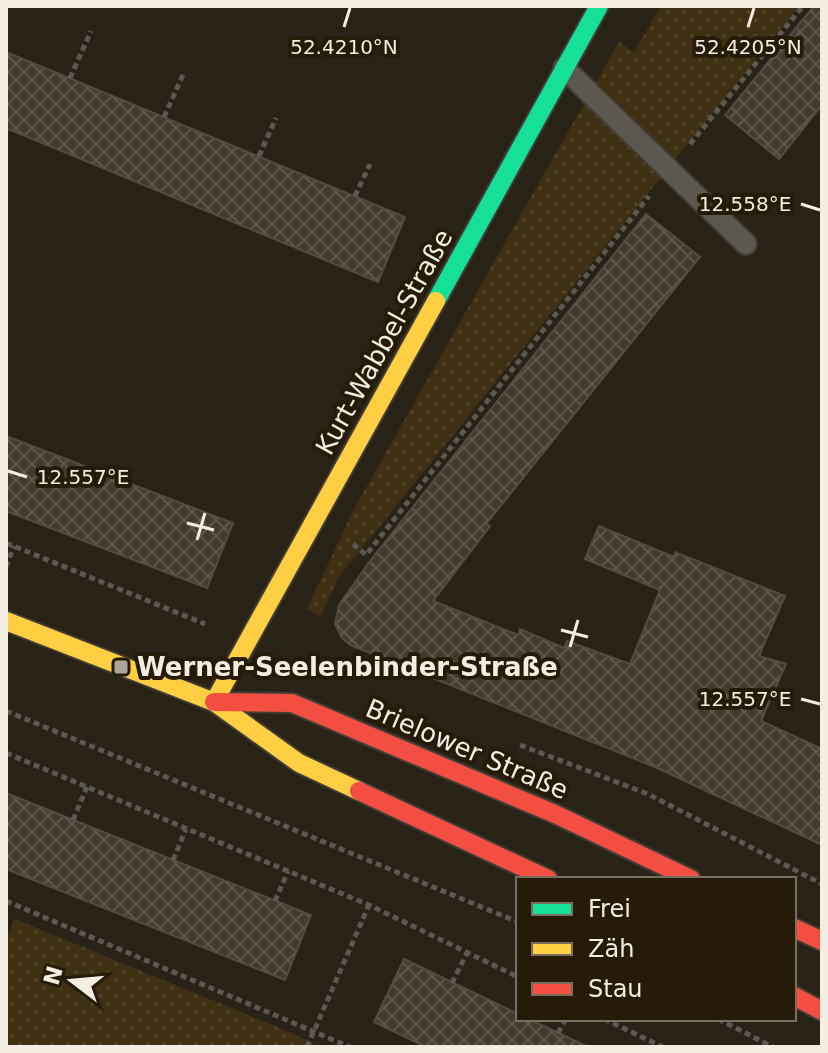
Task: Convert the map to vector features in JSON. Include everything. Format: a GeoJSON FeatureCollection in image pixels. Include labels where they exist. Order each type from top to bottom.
{"type":"FeatureCollection","features":[{"type":"Feature","properties":{"kind":"main road","name":"Kurt-Wabbel-Straße"},"geometry":{"type":"LineString","coordinates":[[214,702],[599,6]]}},
{"type":"Feature","properties":{"kind":"main road","name":"Brielower Straße"},"geometry":{"type":"LineString","coordinates":[[6,621],[214,702],[299,763],[544,877]]}},
{"type":"Feature","properties":{"kind":"main road","name":"Brielower Straße"},"geometry":{"type":"LineString","coordinates":[[214,702],[292,703],[555,814],[687,877]]}},
{"type":"Feature","properties":{"kind":"main road"},"geometry":{"type":"LineString","coordinates":[[796,929],[822,941]]}},
{"type":"Feature","properties":{"kind":"main road"},"geometry":{"type":"LineString","coordinates":[[796,997],[822,1011]]}},
{"type":"Feature","properties":{"kind":"lane"},"geometry":{"type":"LineString","coordinates":[[564,68],[746,244]]}},
{"type":"Feature","properties":{"kind":"path"},"geometry":{"type":"LineString","coordinates":[[318,515],[366,555],[670,169],[803,6]]}},
{"type":"Feature","properties":{"kind":"path"},"geometry":{"type":"LineString","coordinates":[[70,78],[91,31]]}},
{"type":"Feature","properties":{"kind":"path"},"geometry":{"type":"LineString","coordinates":[[164,117],[183,75]]}},
{"type":"Feature","properties":{"kind":"path"},"geometry":{"type":"LineString","coordinates":[[259,156],[276,118]]}},
{"type":"Feature","properties":{"kind":"path"},"geometry":{"type":"LineString","coordinates":[[355,196],[370,164]]}},
{"type":"Feature","properties":{"kind":"path"},"geometry":{"type":"LineString","coordinates":[[6,567],[14,546]]}},
{"type":"Feature","properties":{"kind":"path"},"geometry":{"type":"LineString","coordinates":[[6,711],[516,921]]}},
{"type":"Feature","properties":{"kind":"path"},"geometry":{"type":"LineString","coordinates":[[6,753],[369,905],[516,976]]}},
{"type":"Feature","properties":{"kind":"path"},"geometry":{"type":"LineString","coordinates":[[73,820],[87,787]]}},
{"type":"Feature","properties":{"kind":"path"},"geometry":{"type":"LineString","coordinates":[[173,860],[186,829]]}},
{"type":"Feature","properties":{"kind":"path"},"geometry":{"type":"LineString","coordinates":[[275,901],[288,871]]}},
{"type":"Feature","properties":{"kind":"path"},"geometry":{"type":"LineString","coordinates":[[6,901],[350,1047]]}},
{"type":"Feature","properties":{"kind":"path"},"geometry":{"type":"LineString","coordinates":[[307,1047],[369,905]]}},
{"type":"Feature","properties":{"kind":"path"},"geometry":{"type":"LineString","coordinates":[[452,983],[467,953]]}},
{"type":"Feature","properties":{"kind":"path"},"geometry":{"type":"LineString","coordinates":[[558,1033],[565,1021]]}},
{"type":"Feature","properties":{"kind":"path"},"geometry":{"type":"LineString","coordinates":[[608,1021],[663,1047]]}},
{"type":"Feature","properties":{"kind":"path"},"geometry":{"type":"LineString","coordinates":[[722,1021],[773,1047]]}},
{"type":"Feature","properties":{"kind":"shaded area"},"geometry":{"type":"Polygon","coordinates":[[[661,6],[799,6],[338,578],[321,616],[307,609],[354,509],[619,42],[634,52],[661,6]]]}},
{"type":"Feature","properties":{"kind":"shaded area"},"geometry":{"type":"Polygon","coordinates":[[[15,919],[292,1033],[319,1047],[6,1047],[6,940],[15,919]]]}},
{"type":"Feature","properties":{"kind":"building"},"geometry":{"type":"Polygon","coordinates":[[[814,6],[822,6],[822,105],[779,159],[725,115],[814,6]]]}},
{"type":"Feature","properties":{"kind":"building"},"geometry":{"type":"Polygon","coordinates":[[[6,52],[405,217],[378,282],[6,128],[6,52]]]}},
{"type":"Feature","properties":{"kind":"building"},"geometry":{"type":"Polygon","coordinates":[[[646,214],[700,257],[486,524],[490,526],[433,601],[518,635],[520,629],[564,648],[567,641],[630,664],[660,590],[585,559],[599,526],[674,557],[675,552],[785,596],[759,656],[786,664],[761,721],[822,749],[822,845],[655,767],[350,645],[342,638],[335,624],[339,605],[370,561],[646,214]]]}},
{"type":"Feature","properties":{"kind":"building"},"geometry":{"type":"Polygon","coordinates":[[[6,436],[233,523],[207,588],[6,511],[6,436]]]}},
{"type":"Feature","properties":{"kind":"building"},"geometry":{"type":"Polygon","coordinates":[[[6,793],[311,915],[285,980],[6,869],[6,793]]]}},
{"type":"Feature","properties":{"kind":"building"},"geometry":{"type":"Polygon","coordinates":[[[404,959],[516,1013],[516,1021],[533,1021],[588,1047],[426,1047],[374,1022],[404,959]]]}},
{"type":"Feature","properties":{"kind":"traffic: fast"},"geometry":{"type":"LineString","coordinates":[[436,301],[599,6]]}},
{"type":"Feature","properties":{"kind":"traffic: slow"},"geometry":{"type":"LineString","coordinates":[[214,702],[436,301]]}},
{"type":"Feature","properties":{"kind":"traffic: slow"},"geometry":{"type":"LineString","coordinates":[[6,621],[214,702],[299,763],[359,791]]}},
{"type":"Feature","properties":{"kind":"traffic: jam"},"geometry":{"type":"LineString","coordinates":[[214,702],[292,703],[555,814],[687,877]]}},
{"type":"Feature","properties":{"kind":"traffic: jam"},"geometry":{"type":"LineString","coordinates":[[359,791],[544,877]]}},
{"type":"Feature","properties":{"kind":"traffic: jam"},"geometry":{"type":"LineString","coordinates":[[796,929],[822,941]]}},
{"type":"Feature","properties":{"kind":"traffic: jam"},"geometry":{"type":"LineString","coordinates":[[796,997],[822,1011]]}},
{"type":"Feature","properties":{"kind":"place","name":"Werner-Seelenbinder-Straße"},"geometry":{"type":"Point","coordinates":[121,667]}}]}
